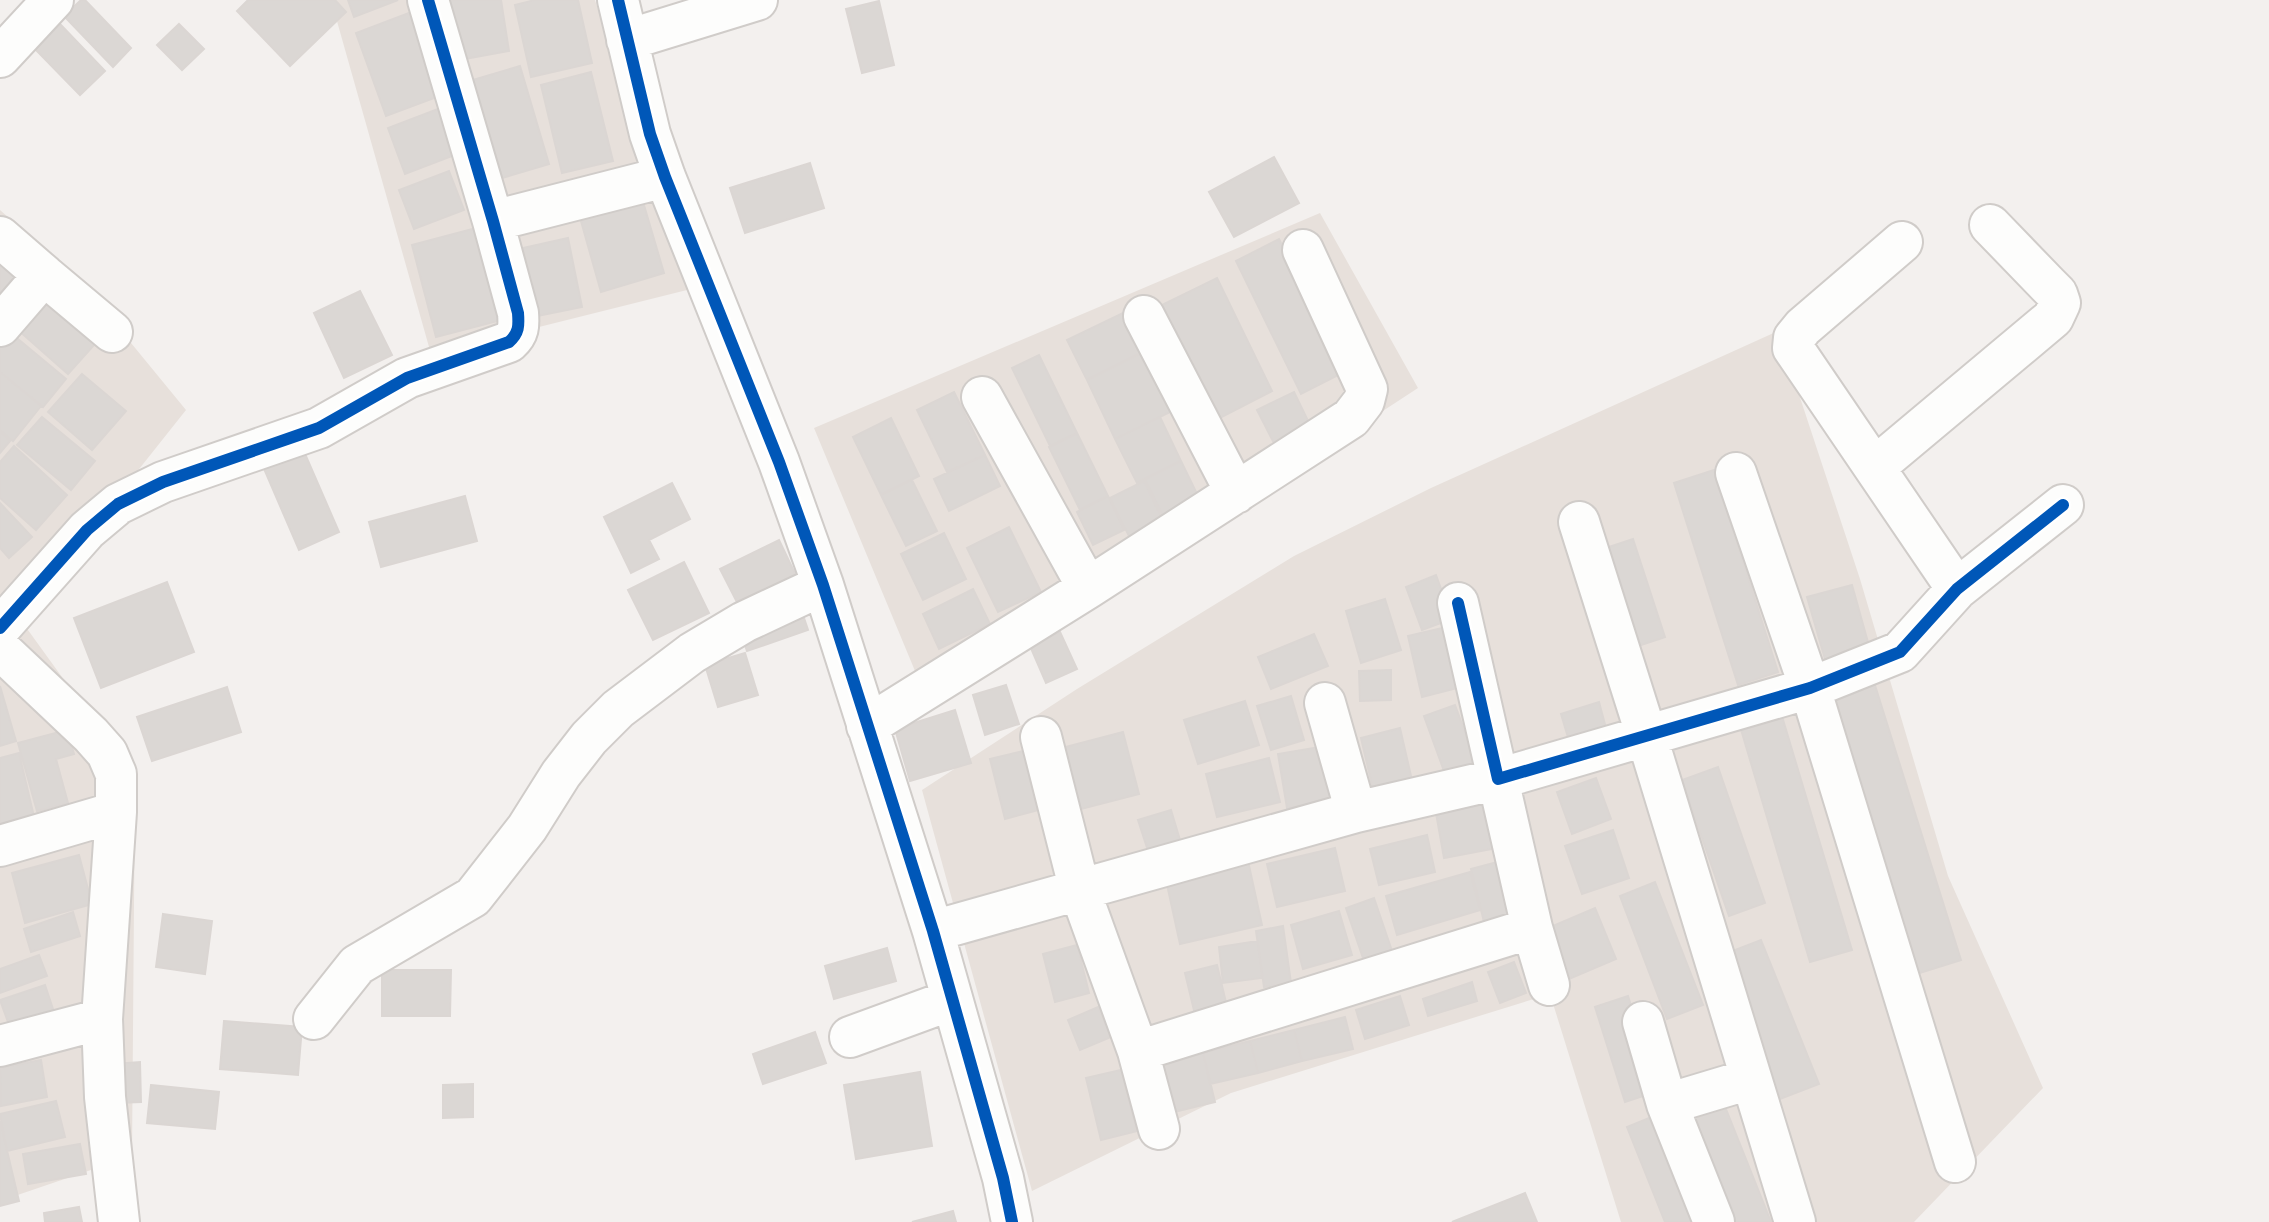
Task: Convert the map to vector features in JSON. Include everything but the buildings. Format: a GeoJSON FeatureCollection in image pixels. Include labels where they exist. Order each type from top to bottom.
{"type":"FeatureCollection","features":[{"type":"Feature","properties":{"kind":"street"},"geometry":{"type":"LineString","coordinates":[[0,57],[53,0]]}},
{"type":"Feature","properties":{"kind":"street"},"geometry":{"type":"LineString","coordinates":[[119,1222],[105,1097],[102,1019],[116,774],[107,753],[91,735],[1,646],[87,530],[118,504],[163,482],[319,428],[407,378],[509,342],[516,336],[518,313],[428,0]]}},
{"type":"Feature","properties":{"kind":"street"},"geometry":{"type":"LineString","coordinates":[[618,0],[650,134],[665,177],[779,462],[823,585],[933,931],[1003,1178],[1012,1222]]}},
{"type":"Feature","properties":{"kind":"street"},"geometry":{"type":"LineString","coordinates":[[627,40],[757,0]]}},
{"type":"Feature","properties":{"kind":"street"},"geometry":{"type":"LineString","coordinates":[[493,221],[665,177]]}},
{"type":"Feature","properties":{"kind":"street"},"geometry":{"type":"LineString","coordinates":[[1875,467],[2053,318],[2060,303],[2057,294],[1990,225]]}},
{"type":"Feature","properties":{"kind":"street"},"geometry":{"type":"LineString","coordinates":[[0,237],[112,332]]}},
{"type":"Feature","properties":{"kind":"street"},"geometry":{"type":"LineString","coordinates":[[1902,242],[1803,327],[1794,338],[1793,348],[1957,589]]}},
{"type":"Feature","properties":{"kind":"street"},"geometry":{"type":"LineString","coordinates":[[867,726],[1351,418],[1364,401],[1367,389],[1303,250]]}},
{"type":"Feature","properties":{"kind":"street"},"geometry":{"type":"LineString","coordinates":[[0,326],[44,275]]}},
{"type":"Feature","properties":{"kind":"street"},"geometry":{"type":"LineString","coordinates":[[1144,316],[1236,493]]}},
{"type":"Feature","properties":{"kind":"street"},"geometry":{"type":"LineString","coordinates":[[982,397],[1088,588]]}},
{"type":"Feature","properties":{"kind":"street"},"geometry":{"type":"LineString","coordinates":[[1736,473],[1810,688],[1955,1162]]}},
{"type":"Feature","properties":{"kind":"street"},"geometry":{"type":"LineString","coordinates":[[933,931],[1356,812],[1498,779],[1810,688],[1900,652],[1957,589],[2063,505]]}},
{"type":"Feature","properties":{"kind":"street"},"geometry":{"type":"LineString","coordinates":[[1579,522],[1795,1222]]}},
{"type":"Feature","properties":{"kind":"street"},"geometry":{"type":"LineString","coordinates":[[314,1019],[357,965],[473,897],[527,828],[561,774],[589,738],[618,709],[692,653],[744,622],[823,585]]}},
{"type":"Feature","properties":{"kind":"street"},"geometry":{"type":"LineString","coordinates":[[1458,603],[1532,928],[1549,985]]}},
{"type":"Feature","properties":{"kind":"street"},"geometry":{"type":"LineString","coordinates":[[1325,703],[1356,812]]}},
{"type":"Feature","properties":{"kind":"street"},"geometry":{"type":"LineString","coordinates":[[1041,737],[1080,891],[1138,1051],[1159,1129]]}},
{"type":"Feature","properties":{"kind":"street"},"geometry":{"type":"LineString","coordinates":[[0,846],[116,812]]}},
{"type":"Feature","properties":{"kind":"street"},"geometry":{"type":"LineString","coordinates":[[1138,1051],[1532,928]]}},
{"type":"Feature","properties":{"kind":"street"},"geometry":{"type":"LineString","coordinates":[[850,1037],[951,1000]]}},
{"type":"Feature","properties":{"kind":"street"},"geometry":{"type":"LineString","coordinates":[[0,1046],[102,1019]]}},
{"type":"Feature","properties":{"kind":"street"},"geometry":{"type":"LineString","coordinates":[[1643,1022],[1667,1104],[1714,1222]]}},
{"type":"Feature","properties":{"kind":"street"},"geometry":{"type":"LineString","coordinates":[[1667,1104],[1750,1079]]}},
{"type":"Feature","properties":{"kind":"shaded area"},"geometry":{"type":"Polygon","coordinates":[[[331,0],[595,0],[687,290],[431,354],[331,0]]]}},
{"type":"Feature","properties":{"kind":"shaded area"},"geometry":{"type":"Polygon","coordinates":[[[0,210],[81,282],[186,410],[20,619],[135,778],[132,1156],[0,1201],[0,210]]]}},
{"type":"Feature","properties":{"kind":"shaded area"},"geometry":{"type":"Polygon","coordinates":[[[1320,213],[1418,388],[930,707],[814,428],[1320,213]]]}},
{"type":"Feature","properties":{"kind":"shaded area"},"geometry":{"type":"Polygon","coordinates":[[[1778,331],[1860,579],[1948,876],[2043,1088],[1914,1222],[1621,1222],[1550,994],[1231,1093],[1032,1191],[922,790],[1077,689],[1294,556],[1431,488],[1778,331]]]}},
{"type":"Feature","properties":{"kind":"cycle path"},"geometry":{"type":"LineString","coordinates":[[0,628],[87,530],[118,504],[163,482],[319,428],[407,378],[509,342],[515,336],[518,313],[428,0]]}},
{"type":"Feature","properties":{"kind":"cycle path"},"geometry":{"type":"LineString","coordinates":[[618,0],[650,134],[665,177],[779,462],[823,585],[933,931],[1003,1178],[1012,1222]]}},
{"type":"Feature","properties":{"kind":"cycle path"},"geometry":{"type":"LineString","coordinates":[[1458,603],[1498,779],[1810,688],[1900,652],[1957,589],[2063,505]]}}]}
